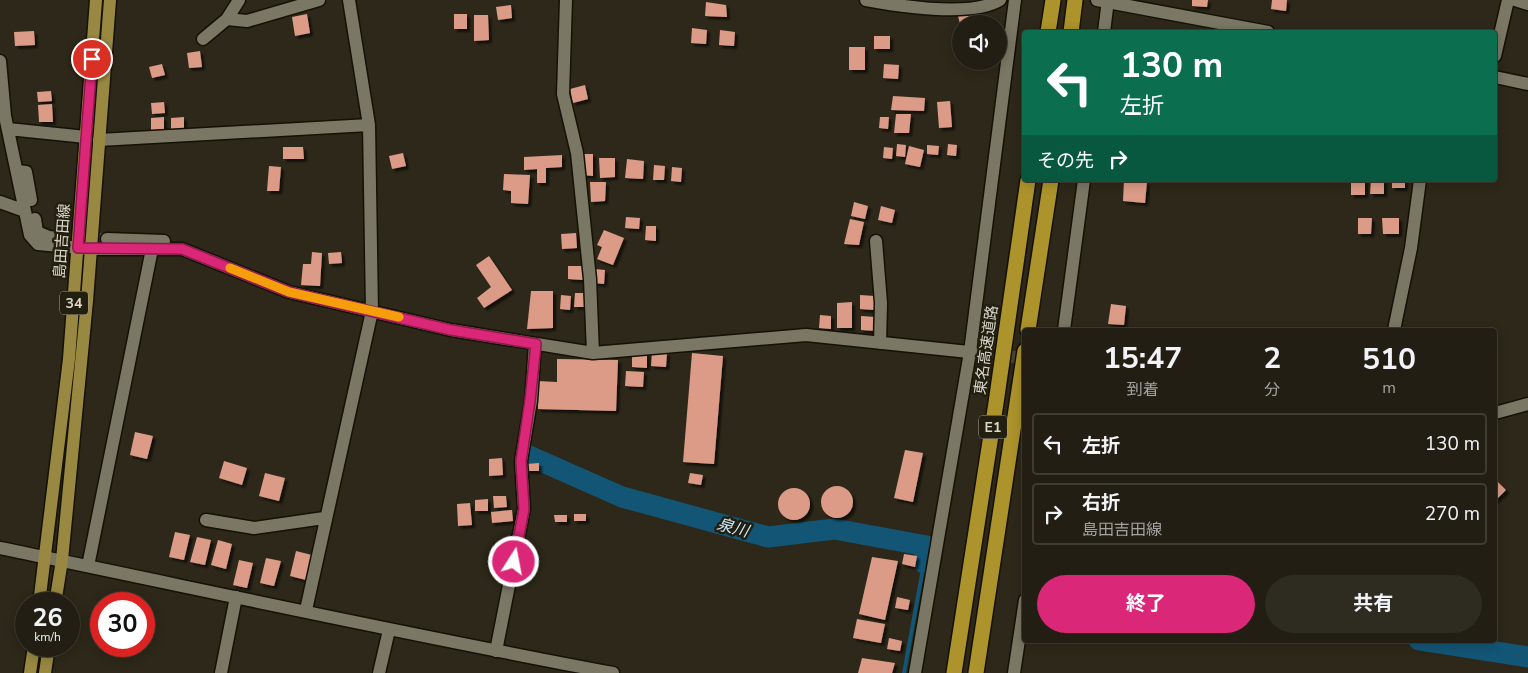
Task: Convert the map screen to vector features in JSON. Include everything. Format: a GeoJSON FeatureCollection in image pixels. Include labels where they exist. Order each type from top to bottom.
{"type":"FeatureCollection","features":[{"type":"Feature","properties":{"kind":"highway"},"geometry":{"type":"LineString","coordinates":[[1048,30],[1053,0]]}},
{"type":"Feature","properties":{"kind":"highway"},"geometry":{"type":"LineString","coordinates":[[1071,30],[1075,0]]}},
{"type":"Feature","properties":{"kind":"highway","name":"東名高速道路"},"geometry":{"type":"LineString","coordinates":[[954,673],[1028,182]]}},
{"type":"Feature","properties":{"kind":"highway"},"geometry":{"type":"LineString","coordinates":[[1028,328],[1051,182]]}},
{"type":"Feature","properties":{"kind":"highway","name":"E1"},"geometry":{"type":"LineString","coordinates":[[976,673],[1022,371]]}},
{"type":"Feature","properties":{"kind":"main road","name":"島田吉田線"},"geometry":{"type":"LineString","coordinates":[[57,592],[62,560],[92,249],[96,0]]}},
{"type":"Feature","properties":{"kind":"main road","name":"島田吉田線"},"geometry":{"type":"LineString","coordinates":[[40,592],[68,359],[78,248],[110,0]]}},
{"type":"Feature","properties":{"kind":"main road"},"geometry":{"type":"LineString","coordinates":[[30,673],[32,657]]}},
{"type":"Feature","properties":{"kind":"main road"},"geometry":{"type":"LineString","coordinates":[[45,673],[47,657]]}},
{"type":"Feature","properties":{"kind":"street"},"geometry":{"type":"LineString","coordinates":[[203,38],[227,19],[239,0]]}},
{"type":"Feature","properties":{"kind":"street"},"geometry":{"type":"LineString","coordinates":[[227,19],[247,21],[319,0]]}},
{"type":"Feature","properties":{"kind":"street"},"geometry":{"type":"LineString","coordinates":[[306,610],[324,518],[372,311],[369,125],[349,0]]}},
{"type":"Feature","properties":{"kind":"street"},"geometry":{"type":"LineString","coordinates":[[566,0],[563,94],[577,153],[590,279],[592,353]]}},
{"type":"Feature","properties":{"kind":"street"},"geometry":{"type":"LineString","coordinates":[[866,0],[945,10],[993,4],[1000,0]]}},
{"type":"Feature","properties":{"kind":"street"},"geometry":{"type":"LineString","coordinates":[[915,673],[970,352],[1015,0]]}},
{"type":"Feature","properties":{"kind":"street"},"geometry":{"type":"LineString","coordinates":[[1104,30],[1104,0],[1208,27],[1244,30]]}},
{"type":"Feature","properties":{"kind":"street"},"geometry":{"type":"LineString","coordinates":[[1497,47],[1508,0]]}},
{"type":"Feature","properties":{"kind":"street"},"geometry":{"type":"LineString","coordinates":[[1515,0],[1528,4]]}},
{"type":"Feature","properties":{"kind":"street"},"geometry":{"type":"LineString","coordinates":[[0,61],[8,129],[25,211],[30,235],[38,244],[92,249],[177,249],[289,292],[451,330],[592,353],[806,335],[988,354]]}},
{"type":"Feature","properties":{"kind":"street"},"geometry":{"type":"LineString","coordinates":[[1497,77],[1528,84]]}},
{"type":"Feature","properties":{"kind":"street"},"geometry":{"type":"LineString","coordinates":[[8,129],[93,138],[369,125]]}},
{"type":"Feature","properties":{"kind":"street"},"geometry":{"type":"LineString","coordinates":[[17,171],[26,172],[37,232],[49,237],[61,238]]}},
{"type":"Feature","properties":{"kind":"street"},"geometry":{"type":"LineString","coordinates":[[1064,328],[1084,182]]}},
{"type":"Feature","properties":{"kind":"street"},"geometry":{"type":"LineString","coordinates":[[1394,328],[1411,248],[1420,182]]}},
{"type":"Feature","properties":{"kind":"street"},"geometry":{"type":"LineString","coordinates":[[0,202],[25,211]]}},
{"type":"Feature","properties":{"kind":"street"},"geometry":{"type":"LineString","coordinates":[[107,239],[177,241],[177,249]]}},
{"type":"Feature","properties":{"kind":"street"},"geometry":{"type":"LineString","coordinates":[[876,241],[881,303],[880,343]]}},
{"type":"Feature","properties":{"kind":"street"},"geometry":{"type":"LineString","coordinates":[[88,566],[152,249]]}},
{"type":"Feature","properties":{"kind":"street"},"geometry":{"type":"LineString","coordinates":[[496,651],[524,509],[521,461],[536,344]]}},
{"type":"Feature","properties":{"kind":"street"},"geometry":{"type":"LineString","coordinates":[[1497,412],[1528,404]]}},
{"type":"Feature","properties":{"kind":"street"},"geometry":{"type":"LineString","coordinates":[[206,520],[254,528],[324,518]]}},
{"type":"Feature","properties":{"kind":"street"},"geometry":{"type":"LineString","coordinates":[[0,548],[306,610],[389,630],[613,673]]}},
{"type":"Feature","properties":{"kind":"street"},"geometry":{"type":"LineString","coordinates":[[221,673],[236,597]]}},
{"type":"Feature","properties":{"kind":"street"},"geometry":{"type":"LineString","coordinates":[[1014,673],[1022,620]]}},
{"type":"Feature","properties":{"kind":"street"},"geometry":{"type":"LineString","coordinates":[[379,673],[389,630]]}},
{"type":"Feature","properties":{"kind":"building"},"geometry":{"type":"Polygon","coordinates":[[[1192,0],[1208,0],[1207,7],[1192,6],[1192,0]]]}},
{"type":"Feature","properties":{"kind":"building"},"geometry":{"type":"Polygon","coordinates":[[[1272,0],[1287,0],[1286,11],[1271,9],[1272,0]]]}},
{"type":"Feature","properties":{"kind":"building"},"geometry":{"type":"Polygon","coordinates":[[[706,2],[726,5],[727,17],[705,16],[706,2]]]}},
{"type":"Feature","properties":{"kind":"building"},"geometry":{"type":"Polygon","coordinates":[[[511,5],[512,18],[498,20],[496,7],[511,5]]]}},
{"type":"Feature","properties":{"kind":"building"},"geometry":{"type":"Polygon","coordinates":[[[307,14],[310,33],[295,36],[292,17],[307,14]]]}},
{"type":"Feature","properties":{"kind":"building"},"geometry":{"type":"Polygon","coordinates":[[[454,14],[467,14],[467,29],[454,29],[454,14]]]}},
{"type":"Feature","properties":{"kind":"building"},"geometry":{"type":"Polygon","coordinates":[[[474,15],[488,15],[489,40],[474,41],[474,15]]]}},
{"type":"Feature","properties":{"kind":"building"},"geometry":{"type":"Polygon","coordinates":[[[692,28],[707,30],[706,44],[691,43],[692,28]]]}},
{"type":"Feature","properties":{"kind":"building"},"geometry":{"type":"Polygon","coordinates":[[[720,30],[735,32],[734,46],[719,45],[720,30]]]}},
{"type":"Feature","properties":{"kind":"building"},"geometry":{"type":"Polygon","coordinates":[[[34,31],[35,45],[15,46],[14,32],[34,31]]]}},
{"type":"Feature","properties":{"kind":"building"},"geometry":{"type":"Polygon","coordinates":[[[874,36],[890,36],[890,49],[874,49],[874,36]]]}},
{"type":"Feature","properties":{"kind":"building"},"geometry":{"type":"Polygon","coordinates":[[[849,47],[865,47],[865,70],[849,70],[849,47]]]}},
{"type":"Feature","properties":{"kind":"building"},"geometry":{"type":"Polygon","coordinates":[[[200,51],[202,67],[189,68],[187,53],[200,51]]]}},
{"type":"Feature","properties":{"kind":"building"},"geometry":{"type":"Polygon","coordinates":[[[162,64],[165,75],[152,78],[149,67],[162,64]]]}},
{"type":"Feature","properties":{"kind":"building"},"geometry":{"type":"Polygon","coordinates":[[[884,64],[899,65],[898,79],[883,78],[884,64]]]}},
{"type":"Feature","properties":{"kind":"building"},"geometry":{"type":"Polygon","coordinates":[[[585,85],[588,99],[573,103],[570,89],[585,85]]]}},
{"type":"Feature","properties":{"kind":"building"},"geometry":{"type":"Polygon","coordinates":[[[51,91],[52,101],[38,102],[37,92],[51,91]]]}},
{"type":"Feature","properties":{"kind":"building"},"geometry":{"type":"Polygon","coordinates":[[[893,96],[925,98],[924,111],[891,110],[893,96]]]}},
{"type":"Feature","properties":{"kind":"building"},"geometry":{"type":"Polygon","coordinates":[[[950,101],[952,127],[939,128],[937,102],[950,101]]]}},
{"type":"Feature","properties":{"kind":"building"},"geometry":{"type":"Polygon","coordinates":[[[164,102],[165,113],[152,114],[151,103],[164,102]]]}},
{"type":"Feature","properties":{"kind":"building"},"geometry":{"type":"Polygon","coordinates":[[[52,104],[53,122],[39,122],[38,105],[52,104]]]}},
{"type":"Feature","properties":{"kind":"building"},"geometry":{"type":"Polygon","coordinates":[[[896,114],[911,114],[909,133],[894,133],[896,114]]]}},
{"type":"Feature","properties":{"kind":"building"},"geometry":{"type":"Polygon","coordinates":[[[164,117],[164,129],[151,130],[151,118],[164,117]]]}},
{"type":"Feature","properties":{"kind":"building"},"geometry":{"type":"Polygon","coordinates":[[[184,117],[184,128],[171,129],[171,118],[184,117]]]}},
{"type":"Feature","properties":{"kind":"building"},"geometry":{"type":"Polygon","coordinates":[[[880,117],[889,117],[888,129],[879,128],[880,117]]]}},
{"type":"Feature","properties":{"kind":"building"},"geometry":{"type":"Polygon","coordinates":[[[897,144],[906,145],[905,157],[896,156],[897,144]]]}},
{"type":"Feature","properties":{"kind":"building"},"geometry":{"type":"Polygon","coordinates":[[[948,144],[957,145],[956,156],[947,155],[948,144]]]}},
{"type":"Feature","properties":{"kind":"building"},"geometry":{"type":"Polygon","coordinates":[[[927,145],[939,146],[938,155],[927,154],[927,145]]]}},
{"type":"Feature","properties":{"kind":"building"},"geometry":{"type":"Polygon","coordinates":[[[909,146],[924,150],[920,167],[905,164],[909,146]]]}},
{"type":"Feature","properties":{"kind":"building"},"geometry":{"type":"Polygon","coordinates":[[[283,147],[303,147],[304,159],[283,159],[283,147]]]}},
{"type":"Feature","properties":{"kind":"building"},"geometry":{"type":"Polygon","coordinates":[[[884,147],[893,148],[892,159],[883,158],[884,147]]]}},
{"type":"Feature","properties":{"kind":"building"},"geometry":{"type":"Polygon","coordinates":[[[403,153],[406,166],[392,169],[389,156],[403,153]]]}},
{"type":"Feature","properties":{"kind":"building"},"geometry":{"type":"Polygon","coordinates":[[[583,154],[593,154],[593,176],[582,175],[583,154]]]}},
{"type":"Feature","properties":{"kind":"building"},"geometry":{"type":"Polygon","coordinates":[[[562,155],[562,167],[546,168],[546,183],[537,183],[537,169],[524,170],[524,157],[562,155]]]}},
{"type":"Feature","properties":{"kind":"building"},"geometry":{"type":"Polygon","coordinates":[[[599,158],[615,158],[615,177],[600,178],[599,158]]]}},
{"type":"Feature","properties":{"kind":"building"},"geometry":{"type":"Polygon","coordinates":[[[627,159],[644,161],[643,179],[625,178],[627,159]]]}},
{"type":"Feature","properties":{"kind":"building"},"geometry":{"type":"Polygon","coordinates":[[[654,165],[665,166],[664,180],[653,180],[654,165]]]}},
{"type":"Feature","properties":{"kind":"building"},"geometry":{"type":"Polygon","coordinates":[[[269,166],[281,167],[279,191],[267,191],[269,166]]]}},
{"type":"Feature","properties":{"kind":"building"},"geometry":{"type":"Polygon","coordinates":[[[672,167],[682,168],[681,182],[671,181],[672,167]]]}},
{"type":"Feature","properties":{"kind":"building"},"geometry":{"type":"Polygon","coordinates":[[[504,174],[530,175],[528,204],[511,203],[511,191],[503,190],[504,174]]]}},
{"type":"Feature","properties":{"kind":"building"},"geometry":{"type":"Polygon","coordinates":[[[590,182],[606,182],[605,201],[591,202],[590,182]]]}},
{"type":"Feature","properties":{"kind":"building"},"geometry":{"type":"Polygon","coordinates":[[[1124,182],[1147,182],[1145,203],[1123,201],[1124,182]]]}},
{"type":"Feature","properties":{"kind":"building"},"geometry":{"type":"Polygon","coordinates":[[[1351,182],[1365,182],[1365,195],[1351,195],[1351,182]]]}},
{"type":"Feature","properties":{"kind":"building"},"geometry":{"type":"Polygon","coordinates":[[[1371,182],[1384,182],[1384,194],[1370,194],[1371,182]]]}},
{"type":"Feature","properties":{"kind":"building"},"geometry":{"type":"Polygon","coordinates":[[[1392,182],[1405,182],[1405,188],[1392,188],[1392,182]]]}},
{"type":"Feature","properties":{"kind":"building"},"geometry":{"type":"Polygon","coordinates":[[[854,202],[868,206],[865,219],[851,216],[854,202]]]}},
{"type":"Feature","properties":{"kind":"building"},"geometry":{"type":"Polygon","coordinates":[[[881,206],[895,210],[892,223],[878,220],[881,206]]]}},
{"type":"Feature","properties":{"kind":"building"},"geometry":{"type":"Polygon","coordinates":[[[626,217],[640,218],[639,229],[625,228],[626,217]]]}},
{"type":"Feature","properties":{"kind":"building"},"geometry":{"type":"Polygon","coordinates":[[[1358,218],[1372,218],[1371,234],[1358,234],[1358,218]]]}},
{"type":"Feature","properties":{"kind":"building"},"geometry":{"type":"Polygon","coordinates":[[[1382,218],[1399,218],[1399,234],[1383,234],[1382,218]]]}},
{"type":"Feature","properties":{"kind":"building"},"geometry":{"type":"Polygon","coordinates":[[[850,219],[864,222],[859,245],[844,244],[850,219]]]}},
{"type":"Feature","properties":{"kind":"building"},"geometry":{"type":"Polygon","coordinates":[[[646,226],[656,226],[656,241],[645,240],[646,226]]]}},
{"type":"Feature","properties":{"kind":"building"},"geometry":{"type":"Polygon","coordinates":[[[604,230],[624,238],[613,265],[597,259],[602,247],[597,245],[604,230]]]}},
{"type":"Feature","properties":{"kind":"building"},"geometry":{"type":"Polygon","coordinates":[[[576,233],[577,248],[562,249],[561,234],[576,233]]]}},
{"type":"Feature","properties":{"kind":"building"},"geometry":{"type":"Polygon","coordinates":[[[312,252],[322,253],[320,286],[301,285],[303,264],[311,264],[312,252]]]}},
{"type":"Feature","properties":{"kind":"building"},"geometry":{"type":"Polygon","coordinates":[[[341,252],[342,263],[329,264],[328,253],[341,252]]]}},
{"type":"Feature","properties":{"kind":"building"},"geometry":{"type":"Polygon","coordinates":[[[489,256],[512,290],[484,308],[477,298],[491,287],[476,265],[489,256]]]}},
{"type":"Feature","properties":{"kind":"building"},"geometry":{"type":"Polygon","coordinates":[[[568,266],[583,266],[583,280],[568,279],[568,266]]]}},
{"type":"Feature","properties":{"kind":"building"},"geometry":{"type":"Polygon","coordinates":[[[595,269],[605,270],[604,284],[594,283],[595,269]]]}},
{"type":"Feature","properties":{"kind":"building"},"geometry":{"type":"Polygon","coordinates":[[[531,291],[553,291],[553,328],[527,329],[531,291]]]}},
{"type":"Feature","properties":{"kind":"building"},"geometry":{"type":"Polygon","coordinates":[[[575,293],[586,293],[585,307],[574,307],[575,293]]]}},
{"type":"Feature","properties":{"kind":"building"},"geometry":{"type":"Polygon","coordinates":[[[561,295],[571,296],[570,310],[560,309],[561,295]]]}},
{"type":"Feature","properties":{"kind":"building"},"geometry":{"type":"Polygon","coordinates":[[[860,295],[875,296],[874,310],[860,309],[860,295]]]}},
{"type":"Feature","properties":{"kind":"building"},"geometry":{"type":"Polygon","coordinates":[[[852,302],[852,328],[837,328],[837,303],[852,302]]]}},
{"type":"Feature","properties":{"kind":"building"},"geometry":{"type":"Polygon","coordinates":[[[1111,304],[1126,306],[1124,325],[1108,324],[1111,304]]]}},
{"type":"Feature","properties":{"kind":"building"},"geometry":{"type":"Polygon","coordinates":[[[820,315],[831,316],[831,329],[819,328],[820,315]]]}},
{"type":"Feature","properties":{"kind":"building"},"geometry":{"type":"Polygon","coordinates":[[[861,316],[876,317],[876,331],[861,330],[861,316]]]}},
{"type":"Feature","properties":{"kind":"building"},"geometry":{"type":"Polygon","coordinates":[[[652,352],[667,353],[666,367],[651,366],[652,352]]]}},
{"type":"Feature","properties":{"kind":"building"},"geometry":{"type":"Polygon","coordinates":[[[632,353],[647,354],[647,368],[632,367],[632,353]]]}},
{"type":"Feature","properties":{"kind":"building"},"geometry":{"type":"Polygon","coordinates":[[[692,353],[723,356],[714,464],[683,462],[692,353]]]}},
{"type":"Feature","properties":{"kind":"building"},"geometry":{"type":"Polygon","coordinates":[[[557,359],[618,360],[616,411],[538,409],[538,381],[557,382],[557,359]]]}},
{"type":"Feature","properties":{"kind":"building"},"geometry":{"type":"Polygon","coordinates":[[[626,371],[644,372],[643,387],[625,386],[626,371]]]}},
{"type":"Feature","properties":{"kind":"building"},"geometry":{"type":"Polygon","coordinates":[[[135,432],[153,436],[147,459],[130,455],[135,432]]]}},
{"type":"Feature","properties":{"kind":"building"},"geometry":{"type":"Polygon","coordinates":[[[905,450],[923,453],[913,502],[894,498],[905,450]]]}},
{"type":"Feature","properties":{"kind":"building"},"geometry":{"type":"Polygon","coordinates":[[[502,458],[503,475],[489,476],[489,459],[502,458]]]}},
{"type":"Feature","properties":{"kind":"building"},"geometry":{"type":"Polygon","coordinates":[[[224,461],[247,468],[242,485],[219,478],[224,461]]]}},
{"type":"Feature","properties":{"kind":"building"},"geometry":{"type":"Polygon","coordinates":[[[539,463],[539,471],[526,471],[526,464],[539,463]]]}},
{"type":"Feature","properties":{"kind":"building"},"geometry":{"type":"Polygon","coordinates":[[[265,473],[285,478],[279,501],[259,496],[265,473]]]}},
{"type":"Feature","properties":{"kind":"building"},"geometry":{"type":"Polygon","coordinates":[[[690,473],[703,475],[701,485],[688,483],[690,473]]]}},
{"type":"Feature","properties":{"kind":"building"},"geometry":{"type":"Polygon","coordinates":[[[1497,481],[1506,490],[1497,499],[1497,481]]]}},
{"type":"Feature","properties":{"kind":"building"},"geometry":{"type":"Polygon","coordinates":[[[837,486],[843,487],[848,491],[852,496],[852,508],[848,513],[843,517],[837,518],[831,517],[826,513],[822,508],[821,502],[822,496],[826,491],[831,487],[837,486]]]}},
{"type":"Feature","properties":{"kind":"building"},"geometry":{"type":"Polygon","coordinates":[[[794,488],[800,489],[805,493],[809,498],[809,510],[805,515],[800,519],[794,520],[788,519],[783,515],[779,510],[778,504],[779,498],[783,493],[788,489],[794,488]]]}},
{"type":"Feature","properties":{"kind":"building"},"geometry":{"type":"Polygon","coordinates":[[[493,496],[506,496],[507,507],[494,508],[493,496]]]}},
{"type":"Feature","properties":{"kind":"building"},"geometry":{"type":"Polygon","coordinates":[[[488,499],[488,511],[475,511],[475,500],[488,499]]]}},
{"type":"Feature","properties":{"kind":"building"},"geometry":{"type":"Polygon","coordinates":[[[470,503],[472,525],[458,526],[457,504],[470,503]]]}},
{"type":"Feature","properties":{"kind":"building"},"geometry":{"type":"Polygon","coordinates":[[[512,510],[513,521],[492,523],[491,512],[512,510]]]}},
{"type":"Feature","properties":{"kind":"building"},"geometry":{"type":"Polygon","coordinates":[[[574,514],[586,514],[586,521],[574,521],[574,514]]]}},
{"type":"Feature","properties":{"kind":"building"},"geometry":{"type":"Polygon","coordinates":[[[554,515],[567,515],[567,522],[555,522],[554,515]]]}},
{"type":"Feature","properties":{"kind":"building"},"geometry":{"type":"Polygon","coordinates":[[[175,532],[190,535],[184,560],[169,557],[175,532]]]}},
{"type":"Feature","properties":{"kind":"building"},"geometry":{"type":"Polygon","coordinates":[[[197,537],[211,540],[205,565],[190,562],[197,537]]]}},
{"type":"Feature","properties":{"kind":"building"},"geometry":{"type":"Polygon","coordinates":[[[218,540],[232,544],[226,569],[211,565],[218,540]]]}},
{"type":"Feature","properties":{"kind":"building"},"geometry":{"type":"Polygon","coordinates":[[[296,551],[312,555],[306,580],[290,576],[296,551]]]}},
{"type":"Feature","properties":{"kind":"building"},"geometry":{"type":"Polygon","coordinates":[[[904,554],[917,556],[915,567],[902,564],[904,554]]]}},
{"type":"Feature","properties":{"kind":"building"},"geometry":{"type":"Polygon","coordinates":[[[872,557],[898,561],[885,620],[859,614],[872,557]]]}},
{"type":"Feature","properties":{"kind":"building"},"geometry":{"type":"Polygon","coordinates":[[[266,558],[281,561],[274,586],[260,583],[266,558]]]}},
{"type":"Feature","properties":{"kind":"building"},"geometry":{"type":"Polygon","coordinates":[[[239,560],[253,563],[247,588],[233,585],[239,560]]]}},
{"type":"Feature","properties":{"kind":"building"},"geometry":{"type":"Polygon","coordinates":[[[897,597],[910,600],[908,610],[895,608],[897,597]]]}},
{"type":"Feature","properties":{"kind":"building"},"geometry":{"type":"Polygon","coordinates":[[[857,619],[885,624],[881,643],[853,638],[857,619]]]}},
{"type":"Feature","properties":{"kind":"building"},"geometry":{"type":"Polygon","coordinates":[[[889,638],[902,641],[900,651],[887,649],[889,638]]]}},
{"type":"Feature","properties":{"kind":"building"},"geometry":{"type":"Polygon","coordinates":[[[862,658],[895,663],[892,673],[858,673],[862,658]]]}},
{"type":"Feature","properties":{"kind":"waterway","name":"泉川"},"geometry":{"type":"LineString","coordinates":[[527,455],[622,497],[768,537],[834,529],[927,546],[924,563],[929,564]]}},
{"type":"Feature","properties":{"kind":"waterway"},"geometry":{"type":"LineString","coordinates":[[904,673],[924,563]]}},
{"type":"Feature","properties":{"kind":"waterway","name":"泉川"},"geometry":{"type":"LineString","coordinates":[[1438,643],[1528,657]]}},
{"type":"Feature","properties":{"kind":"tunnel"},"geometry":{"type":"LineString","coordinates":[[61,238],[107,239]]}},
{"type":"Feature","properties":{"kind":"tunnel"},"geometry":{"type":"LineString","coordinates":[[988,354],[1022,358]]}},
{"type":"Feature","properties":{"kind":"slow traffic"},"geometry":{"type":"LineString","coordinates":[[230,268],[289,292],[399,317]]}},
{"type":"Feature","properties":{"kind":"route"},"geometry":{"type":"LineString","coordinates":[[92,59],[78,248],[182,249],[289,292],[451,330],[536,344],[521,461],[524,509],[514,562]]}}]}
